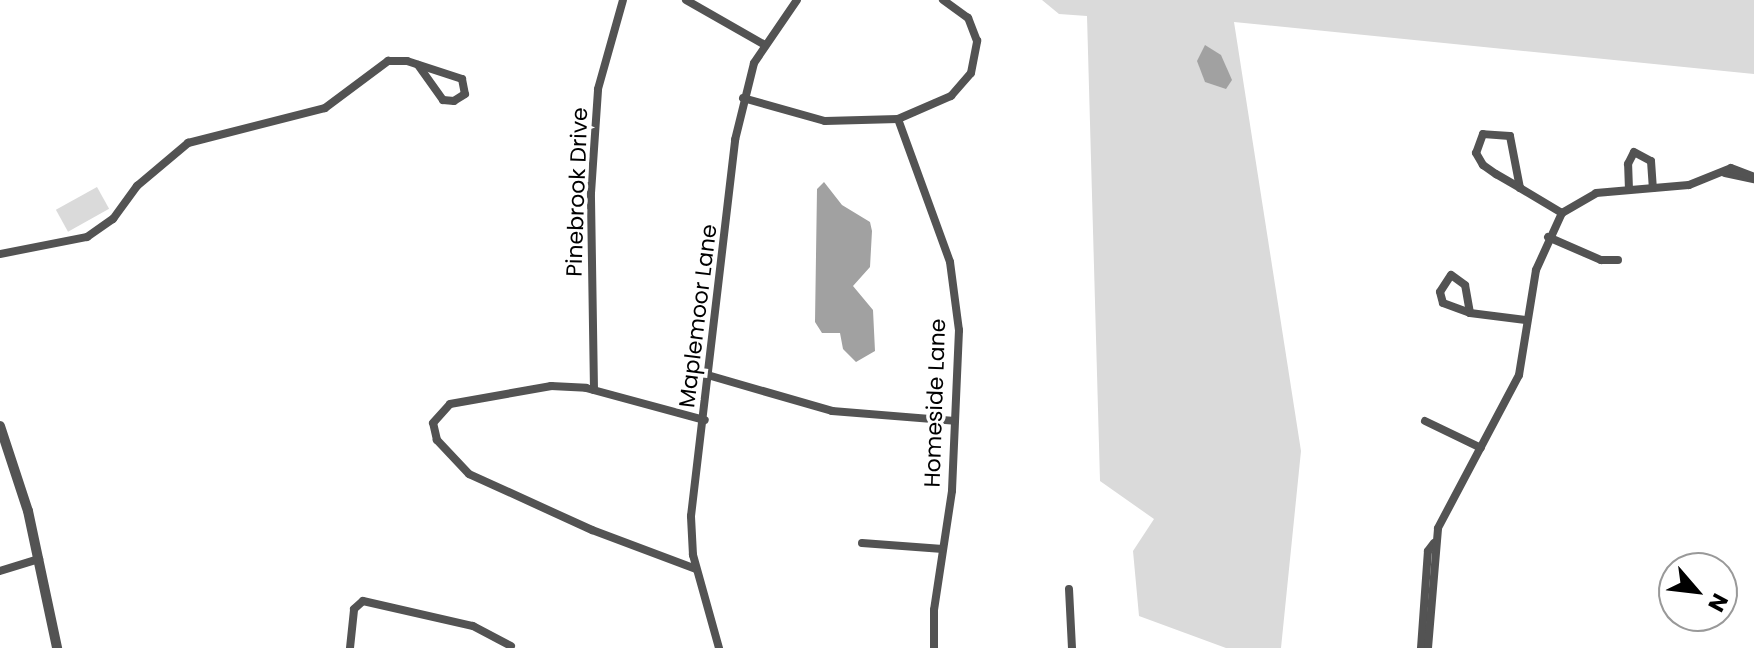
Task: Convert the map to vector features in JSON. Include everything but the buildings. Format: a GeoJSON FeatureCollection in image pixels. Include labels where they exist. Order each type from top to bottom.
{"type":"FeatureCollection","features":[{"type":"Feature","properties":{"kind":"street","name":"Pinebrook Drive"},"geometry":{"type":"LineString","coordinates":[[594,390],[591,193],[598,89],[623,0]]}},
{"type":"Feature","properties":{"kind":"street"},"geometry":{"type":"LineString","coordinates":[[686,0],[763,44]]}},
{"type":"Feature","properties":{"kind":"street","name":"Maplemoor Lane"},"geometry":{"type":"LineString","coordinates":[[719,648],[696,569],[691,516],[711,376],[743,98],[763,44],[797,0]]}},
{"type":"Feature","properties":{"kind":"street"},"geometry":{"type":"LineString","coordinates":[[743,98],[825,121],[898,119],[951,96],[971,73],[977,56],[973,27],[961,11],[943,0]]}},
{"type":"Feature","properties":{"kind":"street"},"geometry":{"type":"LineString","coordinates":[[0,254],[87,237],[116,216],[169,155],[188,143],[325,108],[388,61],[418,65],[467,83],[461,99],[450,102],[438,96],[418,65]]}},
{"type":"Feature","properties":{"kind":"street","name":"Homeside Lane"},"geometry":{"type":"LineString","coordinates":[[898,119],[950,262],[959,330],[955,421],[934,648]]}},
{"type":"Feature","properties":{"kind":"street"},"geometry":{"type":"LineString","coordinates":[[1520,188],[1510,136],[1483,134],[1476,153],[1483,165],[1520,188],[1562,213]]}},
{"type":"Feature","properties":{"kind":"street"},"geometry":{"type":"LineString","coordinates":[[1629,190],[1628,164],[1634,152],[1651,161],[1653,188]]}},
{"type":"Feature","properties":{"kind":"street"},"geometry":{"type":"LineString","coordinates":[[1421,648],[1428,551],[1519,375],[1526,320],[1548,237],[1562,213],[1596,193],[1653,188],[1725,173],[1754,178]]}},
{"type":"Feature","properties":{"kind":"street"},"geometry":{"type":"LineString","coordinates":[[1548,237],[1601,260],[1618,260]]}},
{"type":"Feature","properties":{"kind":"street"},"geometry":{"type":"LineString","coordinates":[[1470,313],[1465,285],[1451,275],[1440,292],[1443,303],[1470,313],[1526,320]]}},
{"type":"Feature","properties":{"kind":"street"},"geometry":{"type":"LineString","coordinates":[[711,376],[832,411],[955,421]]}},
{"type":"Feature","properties":{"kind":"street"},"geometry":{"type":"LineString","coordinates":[[696,569],[592,530],[469,474],[432,431],[442,408],[464,400],[551,386],[594,390],[705,420]]}},
{"type":"Feature","properties":{"kind":"street"},"geometry":{"type":"LineString","coordinates":[[1425,421],[1481,448]]}},
{"type":"Feature","properties":{"kind":"street"},"geometry":{"type":"LineString","coordinates":[[0,426],[39,559],[57,648]]}},
{"type":"Feature","properties":{"kind":"street"},"geometry":{"type":"LineString","coordinates":[[862,543],[943,549]]}},
{"type":"Feature","properties":{"kind":"street"},"geometry":{"type":"LineString","coordinates":[[1428,648],[1434,543]]}},
{"type":"Feature","properties":{"kind":"street"},"geometry":{"type":"LineString","coordinates":[[0,571],[39,559]]}},
{"type":"Feature","properties":{"kind":"street"},"geometry":{"type":"LineString","coordinates":[[1069,589],[1072,648]]}},
{"type":"Feature","properties":{"kind":"street"},"geometry":{"type":"LineString","coordinates":[[350,648],[354,609],[363,601],[473,626],[511,646]]}},
{"type":"Feature","properties":{"kind":"shaded area"},"geometry":{"type":"Polygon","coordinates":[[[1042,0],[1754,0],[1754,74],[1234,22],[1301,451],[1281,648],[1226,648],[1139,616],[1133,551],[1154,519],[1100,481],[1087,16],[1059,14],[1042,0]]]}},
{"type":"Feature","properties":{"kind":"shaded area"},"geometry":{"type":"Polygon","coordinates":[[[1205,45],[1221,55],[1232,80],[1226,89],[1205,82],[1197,61],[1205,45]]]}},
{"type":"Feature","properties":{"kind":"shaded area"},"geometry":{"type":"Polygon","coordinates":[[[824,182],[842,205],[870,222],[872,231],[870,267],[853,286],[873,310],[875,351],[856,362],[843,349],[840,333],[822,333],[815,322],[817,189],[824,182]]]}},
{"type":"Feature","properties":{"kind":"shaded area"},"geometry":{"type":"Polygon","coordinates":[[[97,187],[109,209],[68,232],[56,210],[97,187]]]}}]}
